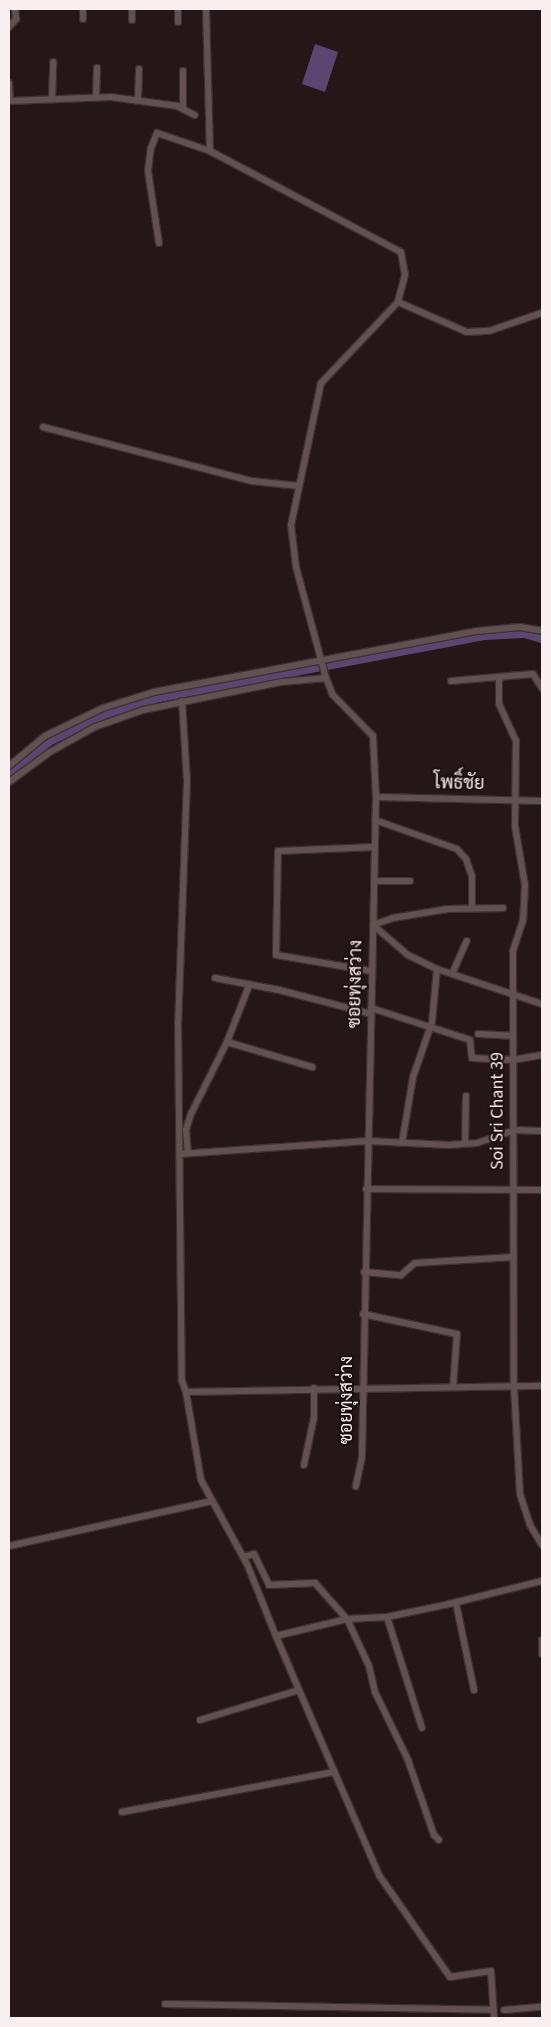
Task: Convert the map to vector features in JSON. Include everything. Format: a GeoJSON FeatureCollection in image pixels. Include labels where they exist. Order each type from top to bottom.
{"type":"FeatureCollection","features":[{"type":"Feature","properties":{"kind":"street"},"geometry":{"type":"LineString","coordinates":[[9,27],[16,18],[16,9]]}},
{"type":"Feature","properties":{"kind":"street"},"geometry":{"type":"LineString","coordinates":[[83,9],[83,18]]}},
{"type":"Feature","properties":{"kind":"street"},"geometry":{"type":"LineString","coordinates":[[132,9],[132,20]]}},
{"type":"Feature","properties":{"kind":"street"},"geometry":{"type":"LineString","coordinates":[[178,9],[178,22]]}},
{"type":"Feature","properties":{"kind":"street"},"geometry":{"type":"LineString","coordinates":[[206,9],[210,151]]}},
{"type":"Feature","properties":{"kind":"street"},"geometry":{"type":"LineString","coordinates":[[52,99],[53,62]]}},
{"type":"Feature","properties":{"kind":"street"},"geometry":{"type":"LineString","coordinates":[[96,97],[97,68]]}},
{"type":"Feature","properties":{"kind":"street"},"geometry":{"type":"LineString","coordinates":[[138,99],[139,69]]}},
{"type":"Feature","properties":{"kind":"street"},"geometry":{"type":"LineString","coordinates":[[183,71],[183,109]]}},
{"type":"Feature","properties":{"kind":"street"},"geometry":{"type":"LineString","coordinates":[[9,83],[9,101],[96,97],[138,99],[183,109],[196,115]]}},
{"type":"Feature","properties":{"kind":"street"},"geometry":{"type":"LineString","coordinates":[[159,243],[148,171],[151,148],[158,133],[210,151],[401,252],[405,275],[398,302],[468,332],[489,331],[542,313]]}},
{"type":"Feature","properties":{"kind":"street","name":"ซอยทุ่งสว่าง"},"geometry":{"type":"LineString","coordinates":[[356,1486],[362,1457],[363,1314],[376,797],[373,736],[333,696],[325,675],[296,567],[291,525],[321,383],[398,302]]}},
{"type":"Feature","properties":{"kind":"street"},"geometry":{"type":"LineString","coordinates":[[43,427],[252,481],[299,486]]}},
{"type":"Feature","properties":{"kind":"street"},"geometry":{"type":"LineString","coordinates":[[9,766],[46,736],[103,708],[154,692],[477,631],[520,627],[542,631]]}},
{"type":"Feature","properties":{"kind":"street"},"geometry":{"type":"LineString","coordinates":[[451,681],[499,677],[515,673],[533,674],[542,688]]}},
{"type":"Feature","properties":{"kind":"street"},"geometry":{"type":"LineString","coordinates":[[9,782],[50,752],[95,727],[143,710],[325,675]]}},
{"type":"Feature","properties":{"kind":"street","name":"Soi Sri Chant 39"},"geometry":{"type":"LineString","coordinates":[[499,677],[499,704],[516,741],[517,801],[515,826],[524,885],[523,920],[513,951],[514,1387],[520,1494],[530,1525],[542,1545]]}},
{"type":"Feature","properties":{"kind":"street"},"geometry":{"type":"LineString","coordinates":[[182,702],[187,781],[178,1014],[182,1381],[186,1392],[201,1480],[243,1557],[298,1690],[379,1875],[450,1977],[491,1971],[494,2018]]}},
{"type":"Feature","properties":{"kind":"street","name":"โพธิ์ชัย"},"geometry":{"type":"LineString","coordinates":[[376,797],[542,801]]}},
{"type":"Feature","properties":{"kind":"street"},"geometry":{"type":"LineString","coordinates":[[375,820],[457,849],[466,860],[472,876],[472,908]]}},
{"type":"Feature","properties":{"kind":"street"},"geometry":{"type":"LineString","coordinates":[[371,971],[276,955],[278,851],[374,847]]}},
{"type":"Feature","properties":{"kind":"street"},"geometry":{"type":"LineString","coordinates":[[374,881],[410,881]]}},
{"type":"Feature","properties":{"kind":"street"},"geometry":{"type":"LineString","coordinates":[[373,925],[417,913],[472,908],[503,908]]}},
{"type":"Feature","properties":{"kind":"street"},"geometry":{"type":"LineString","coordinates":[[373,925],[408,955],[437,969],[542,1004]]}},
{"type":"Feature","properties":{"kind":"street"},"geometry":{"type":"LineString","coordinates":[[452,974],[467,941]]}},
{"type":"Feature","properties":{"kind":"street"},"geometry":{"type":"LineString","coordinates":[[402,1143],[413,1077],[430,1029],[437,969]]}},
{"type":"Feature","properties":{"kind":"street"},"geometry":{"type":"LineString","coordinates":[[215,978],[249,986],[279,990],[371,1011],[470,1040],[472,1058],[513,1060],[542,1055]]}},
{"type":"Feature","properties":{"kind":"street"},"geometry":{"type":"LineString","coordinates":[[188,1153],[186,1130],[191,1114],[227,1042],[249,986]]}},
{"type":"Feature","properties":{"kind":"street"},"geometry":{"type":"LineString","coordinates":[[478,1034],[513,1036]]}},
{"type":"Feature","properties":{"kind":"street"},"geometry":{"type":"LineString","coordinates":[[227,1042],[312,1068]]}},
{"type":"Feature","properties":{"kind":"street"},"geometry":{"type":"LineString","coordinates":[[465,1143],[466,1096]]}},
{"type":"Feature","properties":{"kind":"street"},"geometry":{"type":"LineString","coordinates":[[180,1154],[368,1140],[402,1143],[477,1143],[514,1130],[542,1131]]}},
{"type":"Feature","properties":{"kind":"street"},"geometry":{"type":"LineString","coordinates":[[366,1189],[542,1190]]}},
{"type":"Feature","properties":{"kind":"street"},"geometry":{"type":"LineString","coordinates":[[364,1272],[401,1275],[415,1263],[514,1256]]}},
{"type":"Feature","properties":{"kind":"street"},"geometry":{"type":"LineString","coordinates":[[363,1314],[457,1334],[452,1387]]}},
{"type":"Feature","properties":{"kind":"street"},"geometry":{"type":"LineString","coordinates":[[186,1392],[362,1387],[542,1386]]}},
{"type":"Feature","properties":{"kind":"street"},"geometry":{"type":"LineString","coordinates":[[304,1465],[314,1417],[314,1388]]}},
{"type":"Feature","properties":{"kind":"street"},"geometry":{"type":"LineString","coordinates":[[9,1546],[212,1501]]}},
{"type":"Feature","properties":{"kind":"street"},"geometry":{"type":"LineString","coordinates":[[243,1557],[254,1554],[269,1585],[315,1583],[347,1619],[368,1666],[375,1692],[408,1760],[434,1835],[439,1840]]}},
{"type":"Feature","properties":{"kind":"street"},"geometry":{"type":"LineString","coordinates":[[276,1636],[347,1619],[387,1617],[456,1603],[542,1581]]}},
{"type":"Feature","properties":{"kind":"street"},"geometry":{"type":"LineString","coordinates":[[456,1603],[474,1690]]}},
{"type":"Feature","properties":{"kind":"street"},"geometry":{"type":"LineString","coordinates":[[387,1617],[422,1728]]}},
{"type":"Feature","properties":{"kind":"street"},"geometry":{"type":"LineString","coordinates":[[542,1640],[542,1654]]}},
{"type":"Feature","properties":{"kind":"street"},"geometry":{"type":"LineString","coordinates":[[200,1720],[298,1690]]}},
{"type":"Feature","properties":{"kind":"street"},"geometry":{"type":"LineString","coordinates":[[122,1812],[334,1772]]}},
{"type":"Feature","properties":{"kind":"street"},"geometry":{"type":"LineString","coordinates":[[165,2004],[493,2010]]}},
{"type":"Feature","properties":{"kind":"street"},"geometry":{"type":"LineString","coordinates":[[504,2010],[542,2007]]}},
{"type":"Feature","properties":{"kind":"shaded area"},"geometry":{"type":"Polygon","coordinates":[[[315,44],[338,52],[325,92],[302,84],[315,44]]]}},
{"type":"Feature","properties":{"kind":"waterway"},"geometry":{"type":"LineString","coordinates":[[9,775],[49,742],[107,714],[159,698],[484,636],[524,634],[542,639]]}}]}
